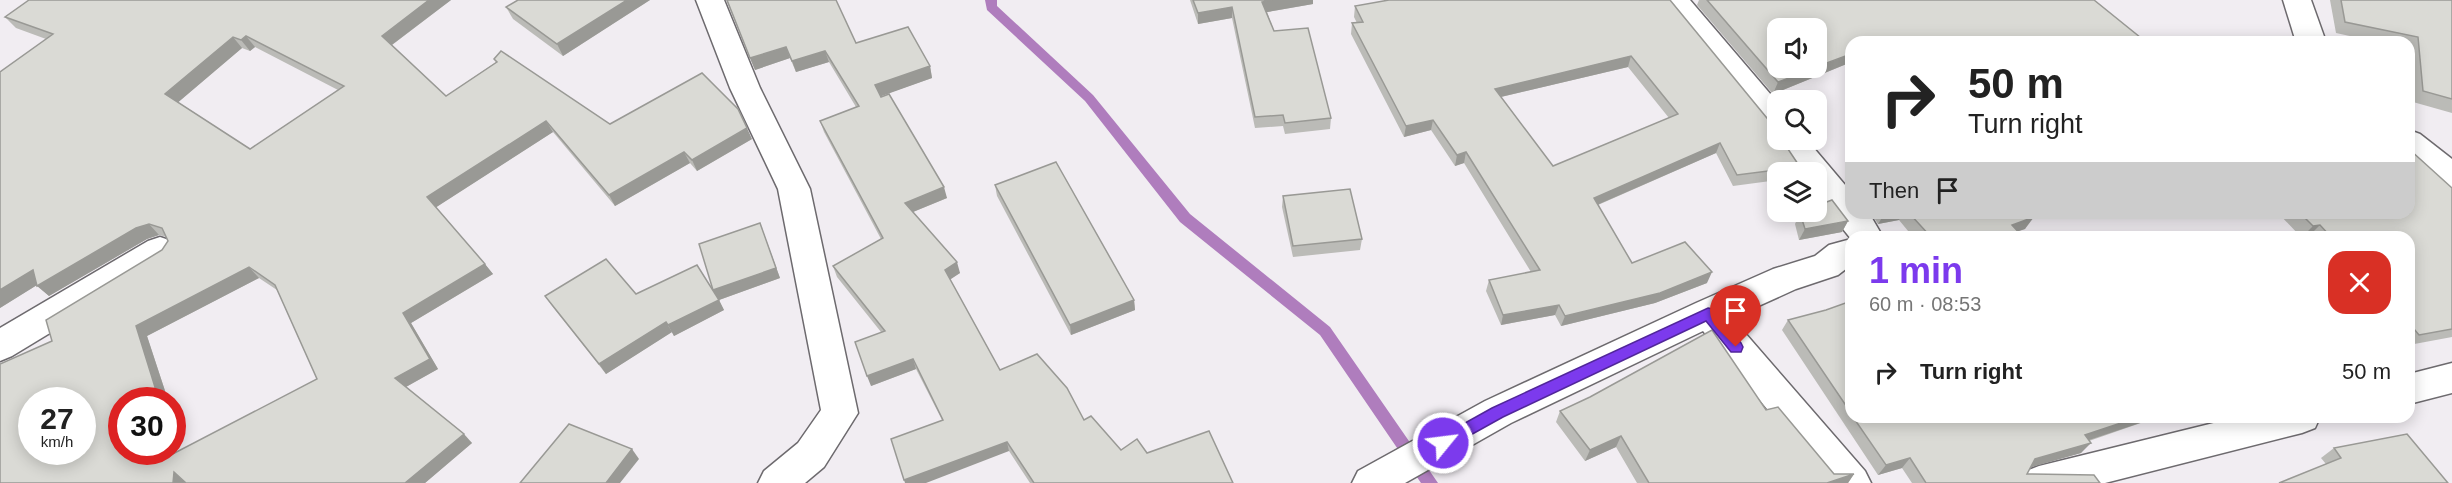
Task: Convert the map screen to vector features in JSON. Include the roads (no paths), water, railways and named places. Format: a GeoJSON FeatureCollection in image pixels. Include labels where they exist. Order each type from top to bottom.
{"type":"FeatureCollection","features":[{"type":"Feature","properties":{"kind":"street"},"geometry":{"type":"LineString","coordinates":[[710,0],[745,88],[794,189],[840,413],[811,454],[777,483]]}},
{"type":"Feature","properties":{"kind":"street"},"geometry":{"type":"LineString","coordinates":[[1674,0],[1767,111]]}},
{"type":"Feature","properties":{"kind":"street"},"geometry":{"type":"LineString","coordinates":[[2297,0],[2310,36]]}},
{"type":"Feature","properties":{"kind":"street"},"geometry":{"type":"LineString","coordinates":[[2415,147],[2452,177]]}},
{"type":"Feature","properties":{"kind":"street"},"geometry":{"type":"LineString","coordinates":[[1798,150],[1845,207]]}},
{"type":"Feature","properties":{"kind":"street"},"geometry":{"type":"LineString","coordinates":[[0,346],[160,250]]}},
{"type":"Feature","properties":{"kind":"street"},"geometry":{"type":"LineString","coordinates":[[1371,483],[1498,412],[1708,313],[1785,279],[1826,266],[1845,253]]}},
{"type":"Feature","properties":{"kind":"street"},"geometry":{"type":"LineString","coordinates":[[1708,313],[1792,415],[1852,483]]}},
{"type":"Feature","properties":{"kind":"street"},"geometry":{"type":"LineString","coordinates":[[2415,387],[2452,378]]}},
{"type":"Feature","properties":{"kind":"street"},"geometry":{"type":"LineString","coordinates":[[2039,483],[2122,474],[2283,423]]}},
{"type":"Feature","properties":{"kind":"waterway"},"geometry":{"type":"LineString","coordinates":[[991,0],[991,7],[1089,98],[1185,218],[1325,331],[1430,483]]}}]}
